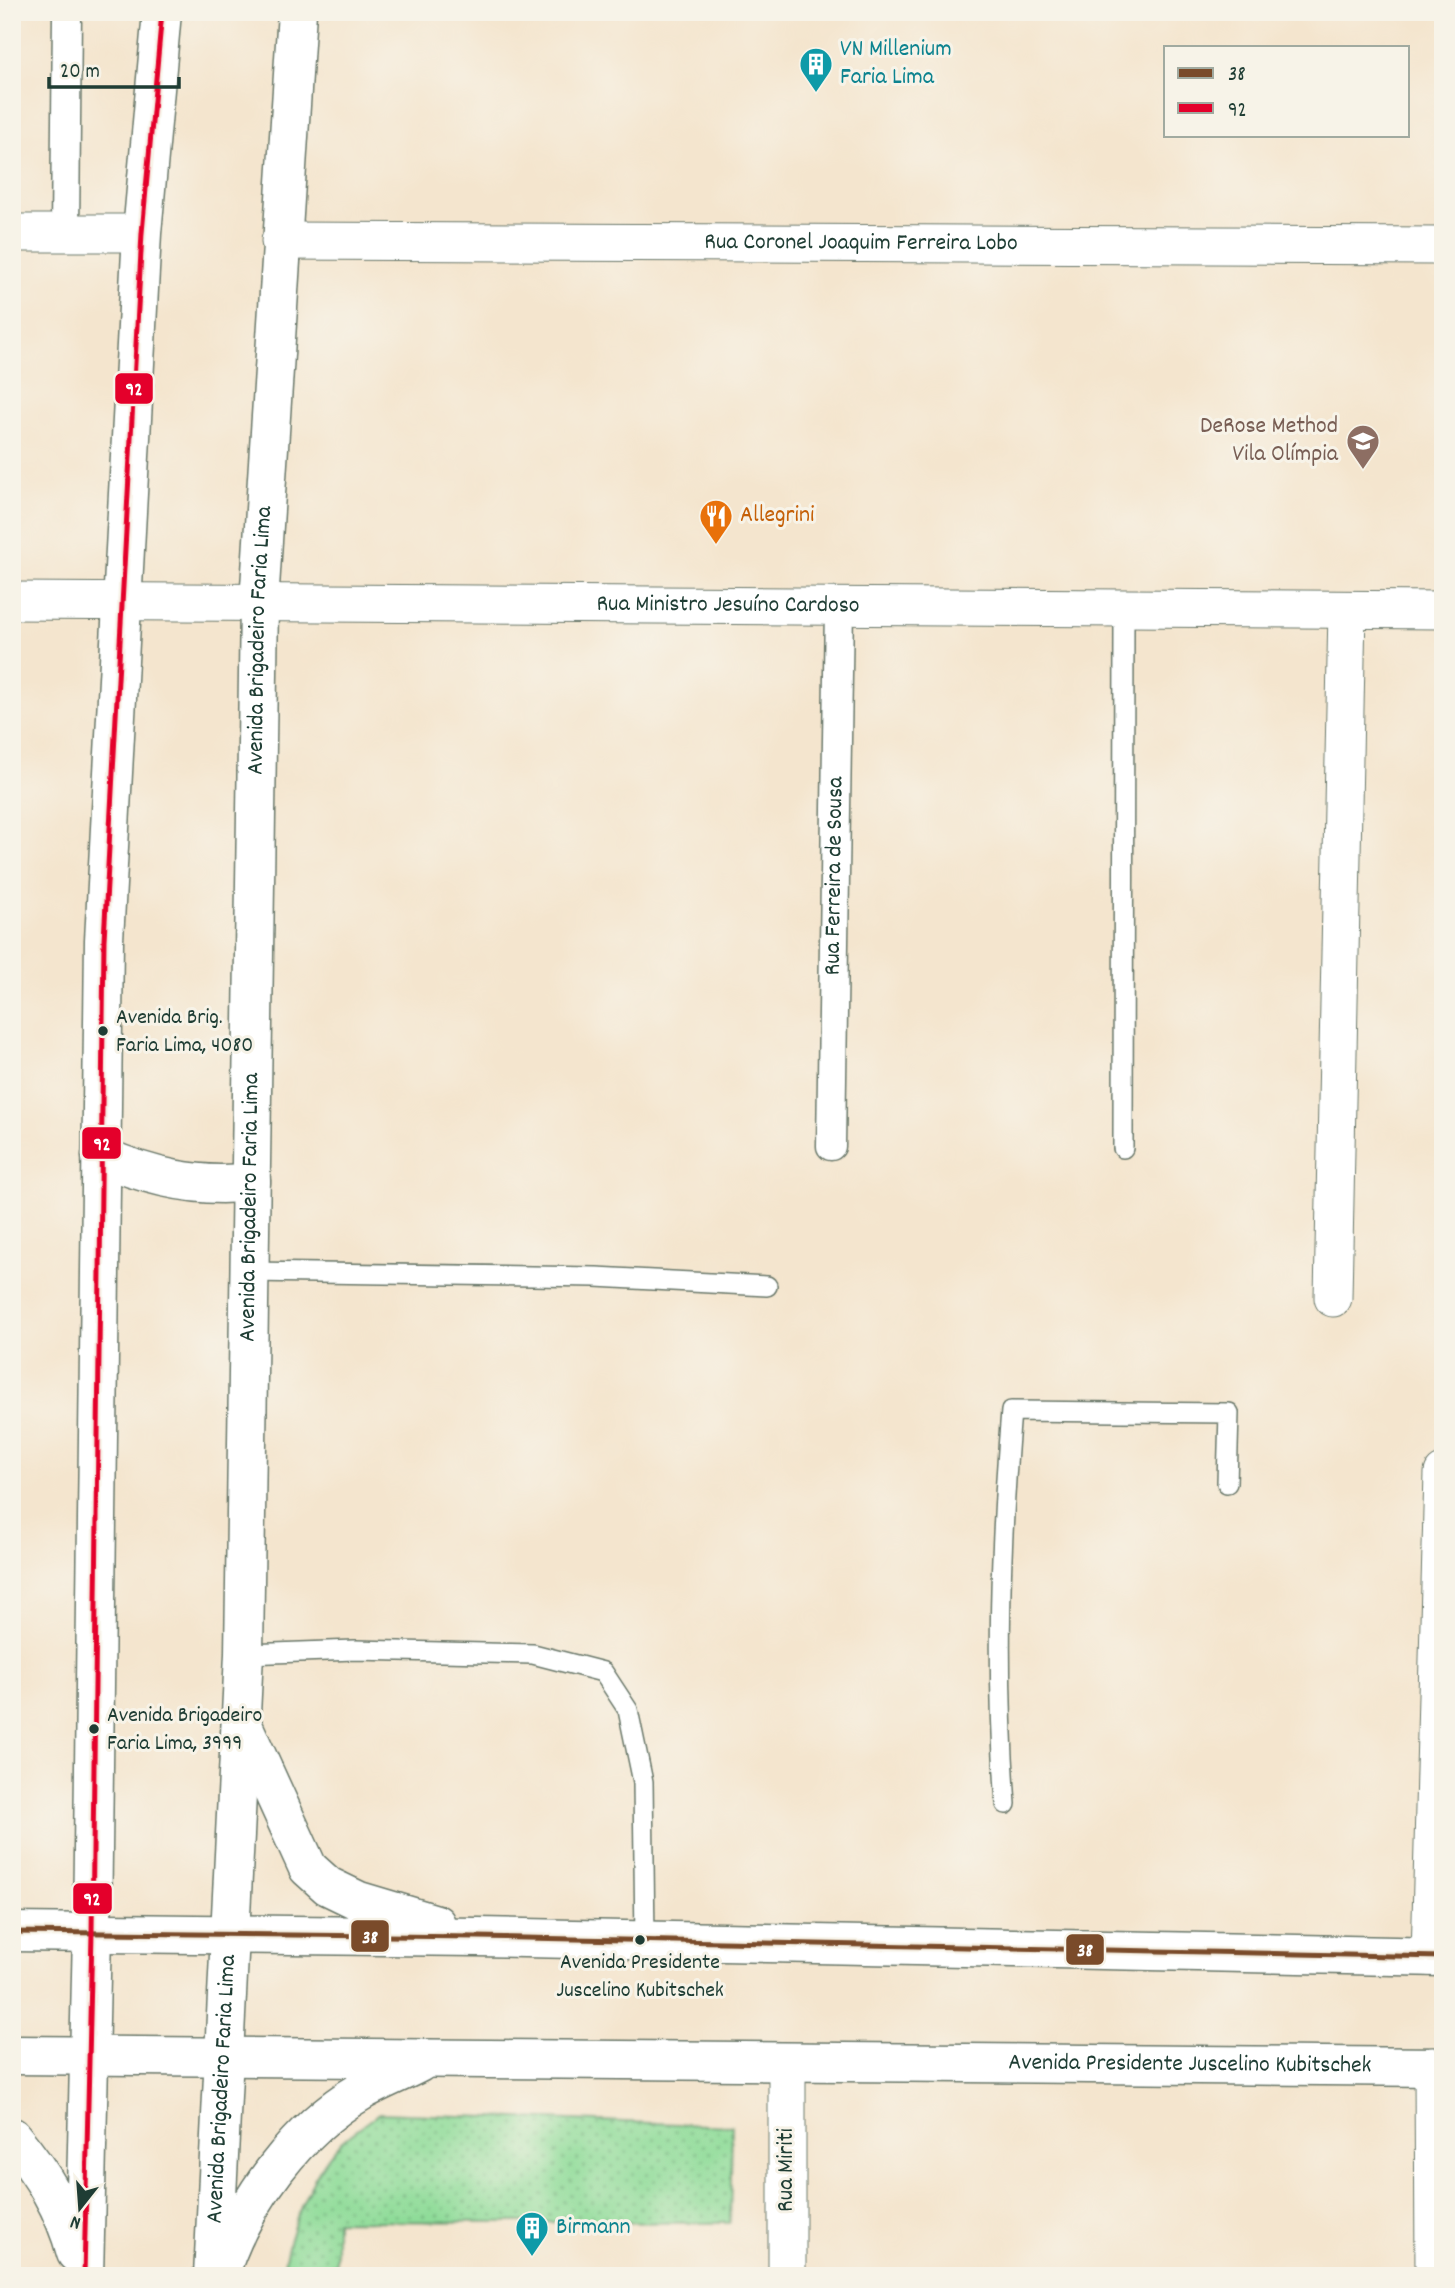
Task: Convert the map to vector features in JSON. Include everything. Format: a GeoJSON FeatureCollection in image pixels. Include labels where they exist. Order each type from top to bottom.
{"type":"FeatureCollection","features":[{"type":"Feature","properties":{"kind":"main road"},"geometry":{"type":"LineString","coordinates":[[83,2276],[92,1933],[104,940],[118,691],[120,602],[142,233],[162,12]]}},
{"type":"Feature","properties":{"kind":"main road","name":"Avenida Brigadeiro Faria Lima"},"geometry":{"type":"LineString","coordinates":[[213,2276],[244,1654],[259,603],[280,241],[297,12]]}},
{"type":"Feature","properties":{"kind":"main road"},"geometry":{"type":"LineString","coordinates":[[100,1156],[176,1181],[229,1185],[251,1182]]}},
{"type":"Feature","properties":{"kind":"main road"},"geometry":{"type":"LineString","coordinates":[[241,1721],[308,1868],[328,1886],[359,1901],[478,1937]]}},
{"type":"Feature","properties":{"kind":"main road"},"geometry":{"type":"LineString","coordinates":[[12,1932],[478,1937],[1436,1957]]}},
{"type":"Feature","properties":{"kind":"main road","name":"Avenida Presidente Juscelino Kubitschek"},"geometry":{"type":"LineString","coordinates":[[12,2055],[1438,2066]]}},
{"type":"Feature","properties":{"kind":"main road"},"geometry":{"type":"LineString","coordinates":[[219,2276],[232,2238],[261,2186],[300,2140],[359,2093],[426,2060]]}},
{"type":"Feature","properties":{"kind":"main road"},"geometry":{"type":"LineString","coordinates":[[12,2137],[43,2175],[69,2225],[83,2276]]}},
{"type":"Feature","properties":{"kind":"street"},"geometry":{"type":"LineString","coordinates":[[65,233],[67,12]]}},
{"type":"Feature","properties":{"kind":"street"},"geometry":{"type":"LineString","coordinates":[[12,233],[142,233]]}},
{"type":"Feature","properties":{"kind":"street","name":"Rua Coronel Joaquim Ferreira Lobo"},"geometry":{"type":"LineString","coordinates":[[280,241],[1443,246]]}},
{"type":"Feature","properties":{"kind":"street","name":"Rua Ministro Jesuíno Cardoso"},"geometry":{"type":"LineString","coordinates":[[12,601],[1443,610]]}},
{"type":"Feature","properties":{"kind":"street","name":"Rua Ferreira de Sousa"},"geometry":{"type":"LineString","coordinates":[[831,1146],[839,606]]}},
{"type":"Feature","properties":{"kind":"street"},"geometry":{"type":"LineString","coordinates":[[1333,1298],[1347,610]]}},
{"type":"Feature","properties":{"kind":"street"},"geometry":{"type":"LineString","coordinates":[[1436,1957],[1443,1473]]}},
{"type":"Feature","properties":{"kind":"street","name":"Rua Miriti"},"geometry":{"type":"LineString","coordinates":[[786,2276],[787,2063]]}},
{"type":"Feature","properties":{"kind":"street"},"geometry":{"type":"LineString","coordinates":[[1434,2276],[1438,2066]]}},
{"type":"Feature","properties":{"kind":"lane"},"geometry":{"type":"LineString","coordinates":[[1123,1148],[1124,608]]}},
{"type":"Feature","properties":{"kind":"lane"},"geometry":{"type":"LineString","coordinates":[[249,1272],[596,1277],[768,1286]]}},
{"type":"Feature","properties":{"kind":"lane"},"geometry":{"type":"LineString","coordinates":[[1006,1804],[999,1704],[1000,1544],[1011,1411],[1229,1413],[1227,1483]]}},
{"type":"Feature","properties":{"kind":"lane"},"geometry":{"type":"LineString","coordinates":[[244,1654],[355,1650],[533,1654],[603,1672],[628,1710],[643,1782],[645,1941]]}},
{"type":"Feature","properties":{"kind":"green space"},"geometry":{"type":"Polygon","coordinates":[[[379,2113],[732,2126],[730,2223],[336,2221],[336,2276],[282,2276],[295,2223],[318,2172],[340,2143],[379,2113]]]}},
{"type":"Feature","properties":{"kind":"transit line","name":"92"},"geometry":{"type":"LineString","coordinates":[[84,2276],[92,1933],[104,940],[142,233],[162,12]]}},
{"type":"Feature","properties":{"kind":"transit line","name":"38"},"geometry":{"type":"LineString","coordinates":[[12,1932],[478,1937],[1443,1957]]}},
{"type":"Feature","properties":{"kind":"place","name":"VN Millenium Faria Lima"},"geometry":{"type":"Point","coordinates":[816,94]}},
{"type":"Feature","properties":{"kind":"place","name":"DeRose Method Vila Olímpia"},"geometry":{"type":"Point","coordinates":[1363,471]}},
{"type":"Feature","properties":{"kind":"place","name":"Allegrini"},"geometry":{"type":"Point","coordinates":[716,546]}},
{"type":"Feature","properties":{"kind":"place","name":"Avenida Brig. Faria Lima, 4080"},"geometry":{"type":"Point","coordinates":[103,1031]}},
{"type":"Feature","properties":{"kind":"place","name":"Avenida Brigadeiro Faria Lima, 3999"},"geometry":{"type":"Point","coordinates":[94,1729]}},
{"type":"Feature","properties":{"kind":"place","name":"Avenida Presidente Juscelino Kubitschek"},"geometry":{"type":"Point","coordinates":[640,1940]}},
{"type":"Feature","properties":{"kind":"place","name":"Birmann"},"geometry":{"type":"Point","coordinates":[532,2258]}}]}
